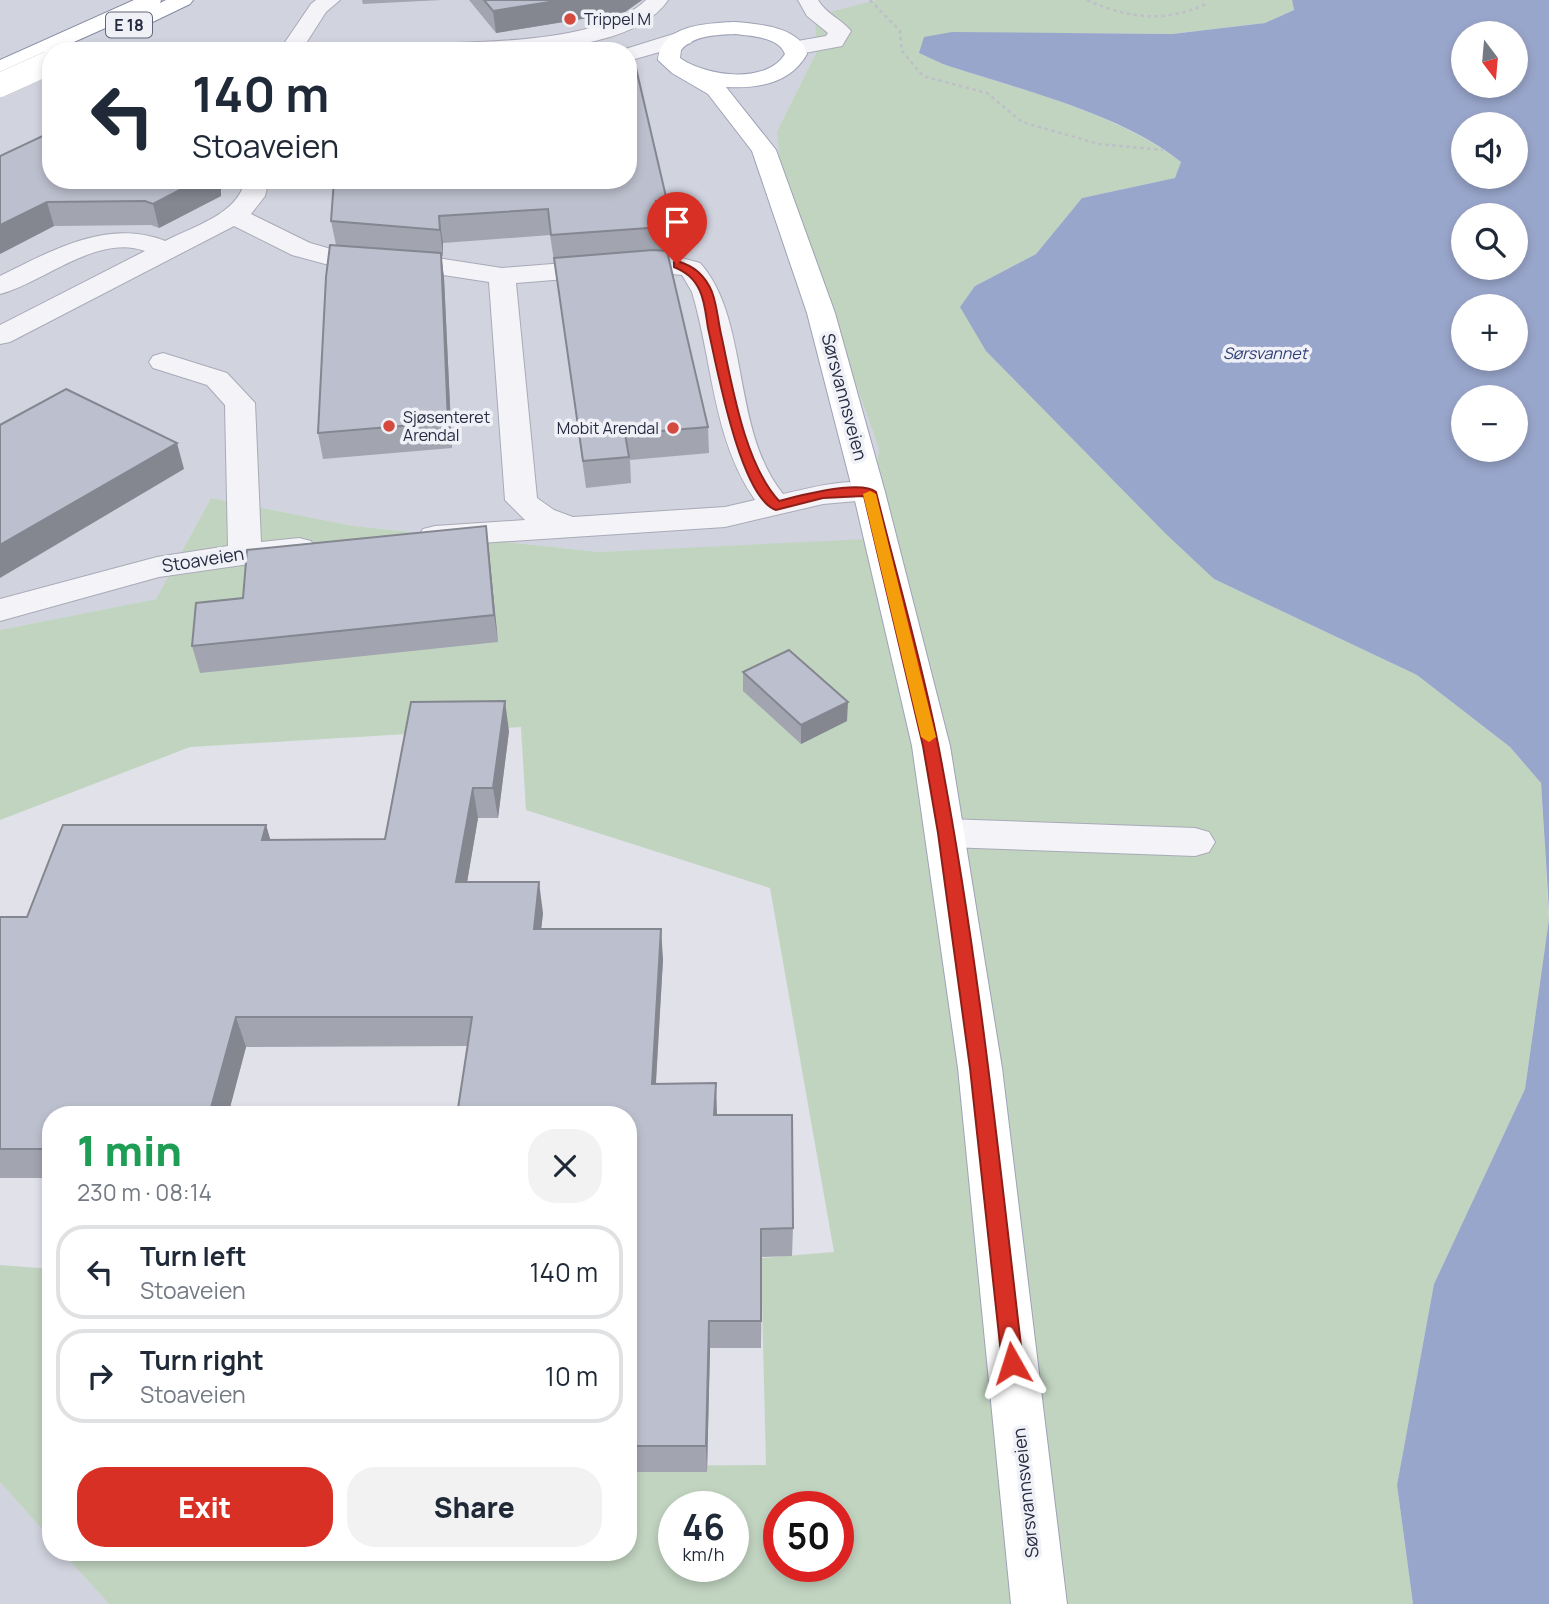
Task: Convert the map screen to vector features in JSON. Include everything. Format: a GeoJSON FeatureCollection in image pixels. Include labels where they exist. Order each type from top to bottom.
{"type":"FeatureCollection","features":[{"type":"Feature","properties":{"kind":"main road","name":"E 18"},"geometry":{"type":"LineString","coordinates":[[60,42],[150,0]]}},
{"type":"Feature","properties":{"kind":"main road","name":"E 18"},"geometry":{"type":"LineString","coordinates":[[94,42],[183,0]]}},
{"type":"Feature","properties":{"kind":"main road"},"geometry":{"type":"LineString","coordinates":[[738,10],[746,20],[781,37],[790,58],[765,121]]}},
{"type":"Feature","properties":{"kind":"main road"},"geometry":{"type":"LineString","coordinates":[[770,33],[735,28],[695,28],[673,45],[668,52],[669,60],[683,71],[708,79],[740,80],[770,75],[790,58]]}},
{"type":"Feature","properties":{"kind":"main road","name":"E 18"},"geometry":{"type":"LineString","coordinates":[[6,67],[42,50]]}},
{"type":"Feature","properties":{"kind":"main road"},"geometry":{"type":"LineString","coordinates":[[0,85],[42,70]]}},
{"type":"Feature","properties":{"kind":"main road","name":"Sørsvannsveien"},"geometry":{"type":"LineString","coordinates":[[683,71],[765,121],[869,492],[931,746],[979,1068],[1039,1604]]}},
{"type":"Feature","properties":{"kind":"street"},"geometry":{"type":"LineString","coordinates":[[296,42],[318,9],[330,0]]}},
{"type":"Feature","properties":{"kind":"street"},"geometry":{"type":"LineString","coordinates":[[530,42],[569,39],[633,22],[652,11],[657,0]]}},
{"type":"Feature","properties":{"kind":"street"},"geometry":{"type":"LineString","coordinates":[[790,58],[834,41],[840,31],[814,12],[808,0]]}},
{"type":"Feature","properties":{"kind":"street"},"geometry":{"type":"LineString","coordinates":[[637,51],[695,28]]}},
{"type":"Feature","properties":{"kind":"street"},"geometry":{"type":"LineString","coordinates":[[6,67],[42,67]]}},
{"type":"Feature","properties":{"kind":"street"},"geometry":{"type":"LineString","coordinates":[[637,71],[683,71]]}},
{"type":"Feature","properties":{"kind":"street"},"geometry":{"type":"LineString","coordinates":[[0,336],[234,216],[246,206],[256,189]]}},
{"type":"Feature","properties":{"kind":"street"},"geometry":{"type":"LineString","coordinates":[[234,216],[301,250],[344,261],[437,266],[502,276],[654,264],[677,264],[692,270],[706,291],[730,402],[752,470],[761,489],[776,506]]}},
{"type":"Feature","properties":{"kind":"street"},"geometry":{"type":"LineString","coordinates":[[0,286],[55,260],[104,243],[141,241],[164,250]]}},
{"type":"Feature","properties":{"kind":"street"},"geometry":{"type":"LineString","coordinates":[[502,276],[521,500],[533,513],[553,522],[580,528]]}},
{"type":"Feature","properties":{"kind":"street"},"geometry":{"type":"LineString","coordinates":[[163,362],[217,379],[240,403],[245,552]]}},
{"type":"Feature","properties":{"kind":"street"},"geometry":{"type":"LineString","coordinates":[[402,539],[725,517],[823,494],[869,492]]}},
{"type":"Feature","properties":{"kind":"street","name":"Stoaveien"},"geometry":{"type":"LineString","coordinates":[[0,610],[157,567],[245,552],[323,546]]}},
{"type":"Feature","properties":{"kind":"street"},"geometry":{"type":"LineString","coordinates":[[946,833],[1195,842]]}},
{"type":"Feature","properties":{"kind":"path"},"geometry":{"type":"LineString","coordinates":[[870,0],[900,31],[902,51],[923,76],[987,93],[1021,122],[1099,144],[1163,150]]}},
{"type":"Feature","properties":{"kind":"path"},"geometry":{"type":"LineString","coordinates":[[1087,0],[1121,14],[1147,17],[1182,16],[1204,5],[1203,0]]}},
{"type":"Feature","properties":{"kind":"shaded area"},"geometry":{"type":"Polygon","coordinates":[[[0,0],[876,0],[815,17],[816,53],[777,131],[834,323],[879,449],[868,540],[599,552],[354,526],[211,498],[156,599],[0,630],[0,0]]]}},
{"type":"Feature","properties":{"kind":"shaded area"},"geometry":{"type":"Polygon","coordinates":[[[0,1482],[42,1529],[42,1561],[70,1561],[109,1604],[0,1604],[0,1482]]]}},
{"type":"Feature","properties":{"kind":"green space"},"geometry":{"type":"Polygon","coordinates":[[[876,0],[1292,0],[1294,10],[1265,23],[1172,34],[1065,33],[943,64],[1098,116],[1155,144],[1181,162],[1176,178],[1082,198],[1036,254],[975,286],[1214,579],[1417,675],[1510,747],[1541,783],[1549,919],[1525,1089],[1434,1284],[1397,1485],[1413,1604],[109,1604],[70,1561],[637,1561],[637,1466],[766,1465],[761,1258],[834,1252],[770,888],[526,810],[521,727],[190,747],[0,820],[0,630],[156,599],[211,498],[354,526],[599,552],[868,539],[879,449],[834,323],[785,216],[777,131],[816,53],[815,16],[876,0]]]}},
{"type":"Feature","properties":{"kind":"green space"},"geometry":{"type":"Polygon","coordinates":[[[0,1265],[42,1268],[42,1529],[0,1482],[0,1265]]]}},
{"type":"Feature","properties":{"kind":"water","name":"Sørsvannet"},"geometry":{"type":"Polygon","coordinates":[[[1292,0],[1549,0],[1549,911],[1541,783],[1510,747],[1417,675],[1214,579],[1166,534],[986,351],[960,307],[975,286],[1036,254],[1082,198],[1175,178],[1181,162],[1157,145],[1099,116],[943,64],[919,53],[924,37],[952,32],[1172,34],[1265,23],[1294,10],[1292,0]]]}},
{"type":"Feature","properties":{"kind":"water"},"geometry":{"type":"Polygon","coordinates":[[[1549,919],[1549,1604],[1413,1604],[1397,1485],[1434,1284],[1525,1089],[1549,919]]]}},
{"type":"Feature","properties":{"kind":"building"},"geometry":{"type":"Polygon","coordinates":[[[484,0],[562,0],[493,11],[484,0]]]}},
{"type":"Feature","properties":{"kind":"building"},"geometry":{"type":"Polygon","coordinates":[[[637,72],[667,201],[656,201],[662,227],[551,235],[548,209],[439,216],[440,230],[331,221],[333,189],[637,189],[637,72]]]}},
{"type":"Feature","properties":{"kind":"building"},"geometry":{"type":"Polygon","coordinates":[[[42,136],[42,189],[182,189],[153,204],[145,201],[47,202],[0,225],[0,156],[42,136]]]}},
{"type":"Feature","properties":{"kind":"building"},"geometry":{"type":"Polygon","coordinates":[[[330,245],[441,253],[448,422],[318,433],[330,245]]]}},
{"type":"Feature","properties":{"kind":"building"},"geometry":{"type":"Polygon","coordinates":[[[667,251],[708,427],[625,434],[629,457],[583,461],[554,258],[667,251]]]}},
{"type":"Feature","properties":{"kind":"building"},"geometry":{"type":"Polygon","coordinates":[[[66,389],[177,443],[0,545],[0,425],[66,389]]]}},
{"type":"Feature","properties":{"kind":"building"},"geometry":{"type":"Polygon","coordinates":[[[486,526],[494,615],[192,646],[196,603],[243,598],[247,550],[486,526]]]}},
{"type":"Feature","properties":{"kind":"building"},"geometry":{"type":"Polygon","coordinates":[[[789,650],[848,702],[801,725],[743,672],[789,650]]]}},
{"type":"Feature","properties":{"kind":"building"},"geometry":{"type":"Polygon","coordinates":[[[505,701],[493,788],[473,788],[456,882],[539,882],[534,929],[661,929],[652,1084],[716,1083],[714,1115],[792,1115],[793,1228],[761,1229],[761,1321],[709,1321],[706,1446],[637,1446],[637,1106],[458,1106],[472,1017],[236,1017],[211,1106],[42,1106],[42,1149],[0,1149],[0,917],[27,917],[63,825],[266,825],[262,840],[385,839],[411,702],[505,701]]]}},
{"type":"Feature","properties":{"kind":"slow traffic"},"geometry":{"type":"LineString","coordinates":[[870,494],[929,737]]}},
{"type":"Feature","properties":{"kind":"place","name":"Trippel M"},"geometry":{"type":"Point","coordinates":[570,19]}},
{"type":"Feature","properties":{"kind":"place","name":"Sjøsenteret Arendal"},"geometry":{"type":"Point","coordinates":[389,426]}},
{"type":"Feature","properties":{"kind":"place","name":"Mobit Arendal"},"geometry":{"type":"Point","coordinates":[673,428]}},
{"type":"Feature","properties":{"kind":"route"},"geometry":{"type":"LineString","coordinates":[[677,264],[692,270],[706,291],[730,402],[752,470],[761,489],[776,506],[823,494],[869,492],[931,746],[946,833],[979,1068],[1012,1363]]}}]}
